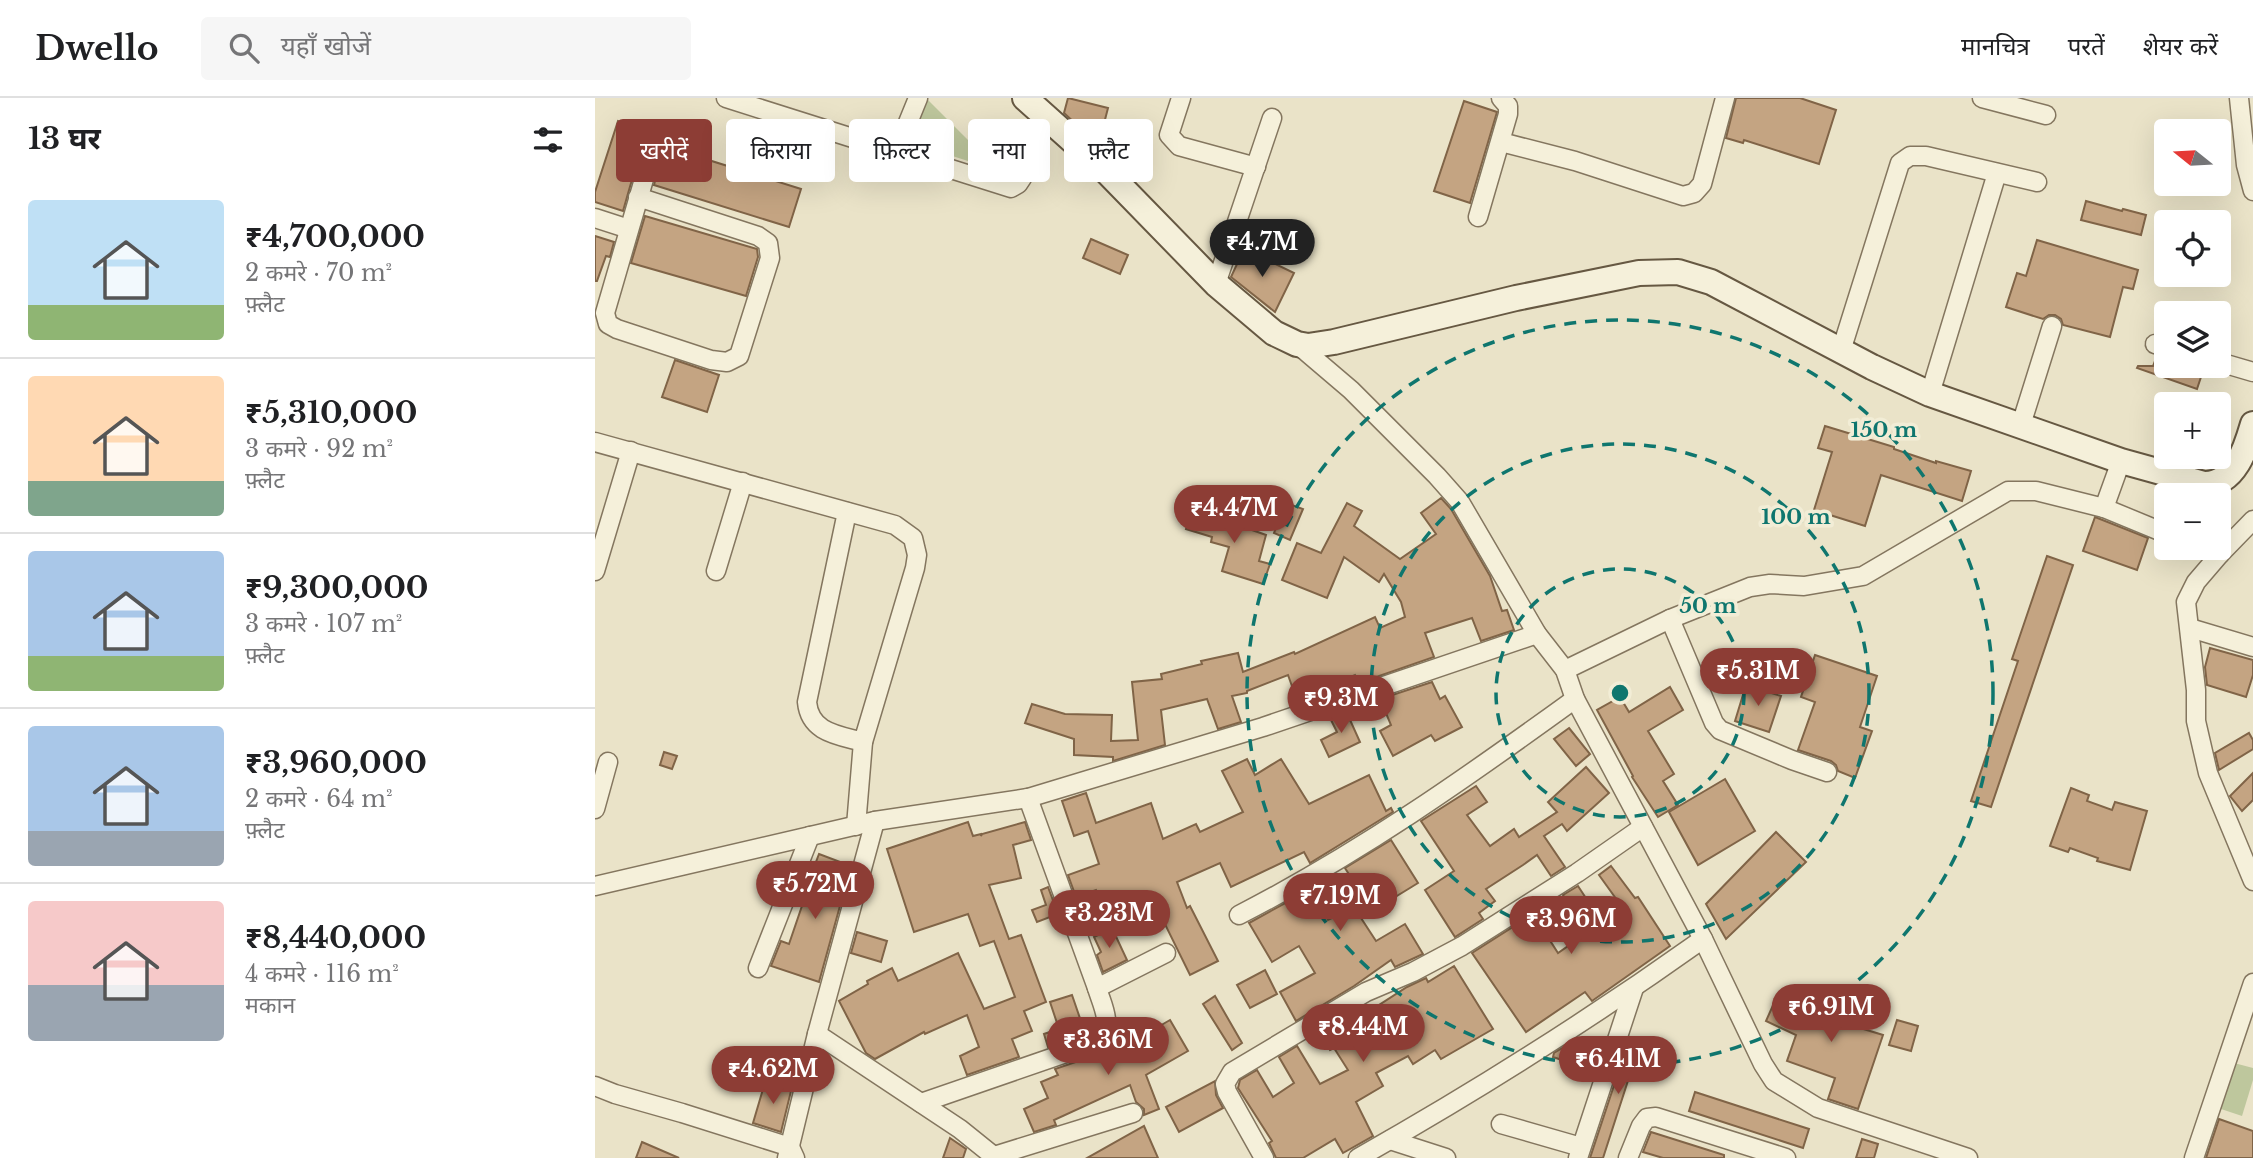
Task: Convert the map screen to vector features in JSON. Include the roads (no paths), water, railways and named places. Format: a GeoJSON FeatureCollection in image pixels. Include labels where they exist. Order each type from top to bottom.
{"type":"FeatureCollection","features":[{"type":"Feature","properties":{"kind":"street"},"geometry":{"type":"LineString","coordinates":[[726,98],[768,104],[849,134]]}},
{"type":"Feature","properties":{"kind":"street"},"geometry":{"type":"LineString","coordinates":[[909,119],[918,98]]}},
{"type":"Feature","properties":{"kind":"street"},"geometry":{"type":"LineString","coordinates":[[1025,98],[1102,167],[1216,284],[1274,332],[1297,344],[1351,390],[1460,502],[1537,634],[1565,670],[1575,699],[1703,939],[1763,1064],[1774,1081],[1818,1108],[1968,1158]]}},
{"type":"Feature","properties":{"kind":"street"},"geometry":{"type":"LineString","coordinates":[[1181,98],[1169,135],[1172,141],[1179,146],[1256,167]]}},
{"type":"Feature","properties":{"kind":"street"},"geometry":{"type":"LineString","coordinates":[[1478,217],[1501,142],[1508,106],[1501,98]]}},
{"type":"Feature","properties":{"kind":"street"},"geometry":{"type":"LineString","coordinates":[[1501,142],[1575,161],[1683,196],[1702,184],[1725,98]]}},
{"type":"Feature","properties":{"kind":"street"},"geometry":{"type":"LineString","coordinates":[[1983,98],[2046,115]]}},
{"type":"Feature","properties":{"kind":"street"},"geometry":{"type":"LineString","coordinates":[[2239,98],[2246,165],[2253,191]]}},
{"type":"Feature","properties":{"kind":"street"},"geometry":{"type":"LineString","coordinates":[[954,170],[1011,188],[1018,184],[1045,118]]}},
{"type":"Feature","properties":{"kind":"street"},"geometry":{"type":"LineString","coordinates":[[1216,284],[1272,118]]}},
{"type":"Feature","properties":{"kind":"street"},"geometry":{"type":"LineString","coordinates":[[1841,351],[1900,163],[1910,156],[1926,156],[2037,182]]}},
{"type":"Feature","properties":{"kind":"street"},"geometry":{"type":"LineString","coordinates":[[1930,394],[1997,173]]}},
{"type":"Feature","properties":{"kind":"street"},"geometry":{"type":"LineString","coordinates":[[638,197],[758,236],[768,243],[770,258],[739,356],[727,362],[711,359],[608,324],[605,313],[638,197],[643,182]]}},
{"type":"Feature","properties":{"kind":"street"},"geometry":{"type":"LineString","coordinates":[[595,218],[629,229]]}},
{"type":"Feature","properties":{"kind":"street"},"geometry":{"type":"LineString","coordinates":[[1297,344],[1308,346],[1333,342],[1516,298],[1660,271],[1678,272],[1711,282],[1841,351],[1930,394],[2120,461],[2204,484],[2213,485],[2229,474],[2246,446],[2253,424]]}},
{"type":"Feature","properties":{"kind":"street"},"geometry":{"type":"LineString","coordinates":[[2021,425],[2052,326]]}},
{"type":"Feature","properties":{"kind":"street"},"geometry":{"type":"LineString","coordinates":[[2231,366],[2253,372]]}},
{"type":"Feature","properties":{"kind":"street"},"geometry":{"type":"LineString","coordinates":[[595,442],[895,525],[913,538],[915,568],[863,742],[856,826]]}},
{"type":"Feature","properties":{"kind":"street"},"geometry":{"type":"LineString","coordinates":[[596,562],[631,451]]}},
{"type":"Feature","properties":{"kind":"street"},"geometry":{"type":"LineString","coordinates":[[2103,508],[2120,461]]}},
{"type":"Feature","properties":{"kind":"street"},"geometry":{"type":"LineString","coordinates":[[716,571],[743,482]]}},
{"type":"Feature","properties":{"kind":"street"},"geometry":{"type":"LineString","coordinates":[[1565,670],[1671,619],[1750,587],[1770,584],[1804,586],[1863,576],[2008,491],[2036,491],[2103,508],[2154,529]]}},
{"type":"Feature","properties":{"kind":"street"},"geometry":{"type":"LineString","coordinates":[[847,512],[807,702],[811,719],[824,731],[863,742]]}},
{"type":"Feature","properties":{"kind":"street"},"geometry":{"type":"LineString","coordinates":[[2231,543],[2253,520]]}},
{"type":"Feature","properties":{"kind":"street"},"geometry":{"type":"LineString","coordinates":[[2215,560],[2196,582],[2186,602],[2196,690],[2196,721],[2208,773],[2253,881]]}},
{"type":"Feature","properties":{"kind":"street"},"geometry":{"type":"LineString","coordinates":[[1671,619],[1714,723],[1720,730],[1827,772]]}},
{"type":"Feature","properties":{"kind":"street"},"geometry":{"type":"LineString","coordinates":[[2190,628],[2253,646]]}},
{"type":"Feature","properties":{"kind":"street"},"geometry":{"type":"LineString","coordinates":[[595,886],[875,821],[1028,798],[1263,727],[1537,634]]}},
{"type":"Feature","properties":{"kind":"street"},"geometry":{"type":"LineString","coordinates":[[1239,915],[1307,880],[1456,786],[1575,699]]}},
{"type":"Feature","properties":{"kind":"street"},"geometry":{"type":"LineString","coordinates":[[595,809],[608,762]]}},
{"type":"Feature","properties":{"kind":"street"},"geometry":{"type":"LineString","coordinates":[[921,1103],[1092,1044],[1102,1037],[1106,1029],[1107,1019],[1097,988],[1028,798]]}},
{"type":"Feature","properties":{"kind":"street"},"geometry":{"type":"LineString","coordinates":[[595,1086],[683,1112],[791,1154],[817,1034],[875,821]]}},
{"type":"Feature","properties":{"kind":"street"},"geometry":{"type":"LineString","coordinates":[[1264,1158],[1227,1092],[1225,1083],[1231,1072],[1366,992],[1413,972],[1462,946],[1577,873],[1643,827]]}},
{"type":"Feature","properties":{"kind":"street"},"geometry":{"type":"LineString","coordinates":[[758,968],[810,836]]}},
{"type":"Feature","properties":{"kind":"street"},"geometry":{"type":"LineString","coordinates":[[1358,1158],[1528,1057],[1703,939]]}},
{"type":"Feature","properties":{"kind":"street"},"geometry":{"type":"LineString","coordinates":[[1097,988],[1166,953]]}},
{"type":"Feature","properties":{"kind":"street"},"geometry":{"type":"LineString","coordinates":[[2194,1158],[2253,983]]}},
{"type":"Feature","properties":{"kind":"street"},"geometry":{"type":"LineString","coordinates":[[1501,1124],[1580,1152],[1634,988]]}},
{"type":"Feature","properties":{"kind":"street"},"geometry":{"type":"LineString","coordinates":[[817,1034],[960,1129],[995,1157],[1133,1112]]}},
{"type":"Feature","properties":{"kind":"street"},"geometry":{"type":"LineString","coordinates":[[1628,1158],[1641,1126],[1647,1118],[1656,1116],[1786,1158]]}},
{"type":"Feature","properties":{"kind":"street"},"geometry":{"type":"LineString","coordinates":[[1390,1140],[1446,1158]]}}]}
